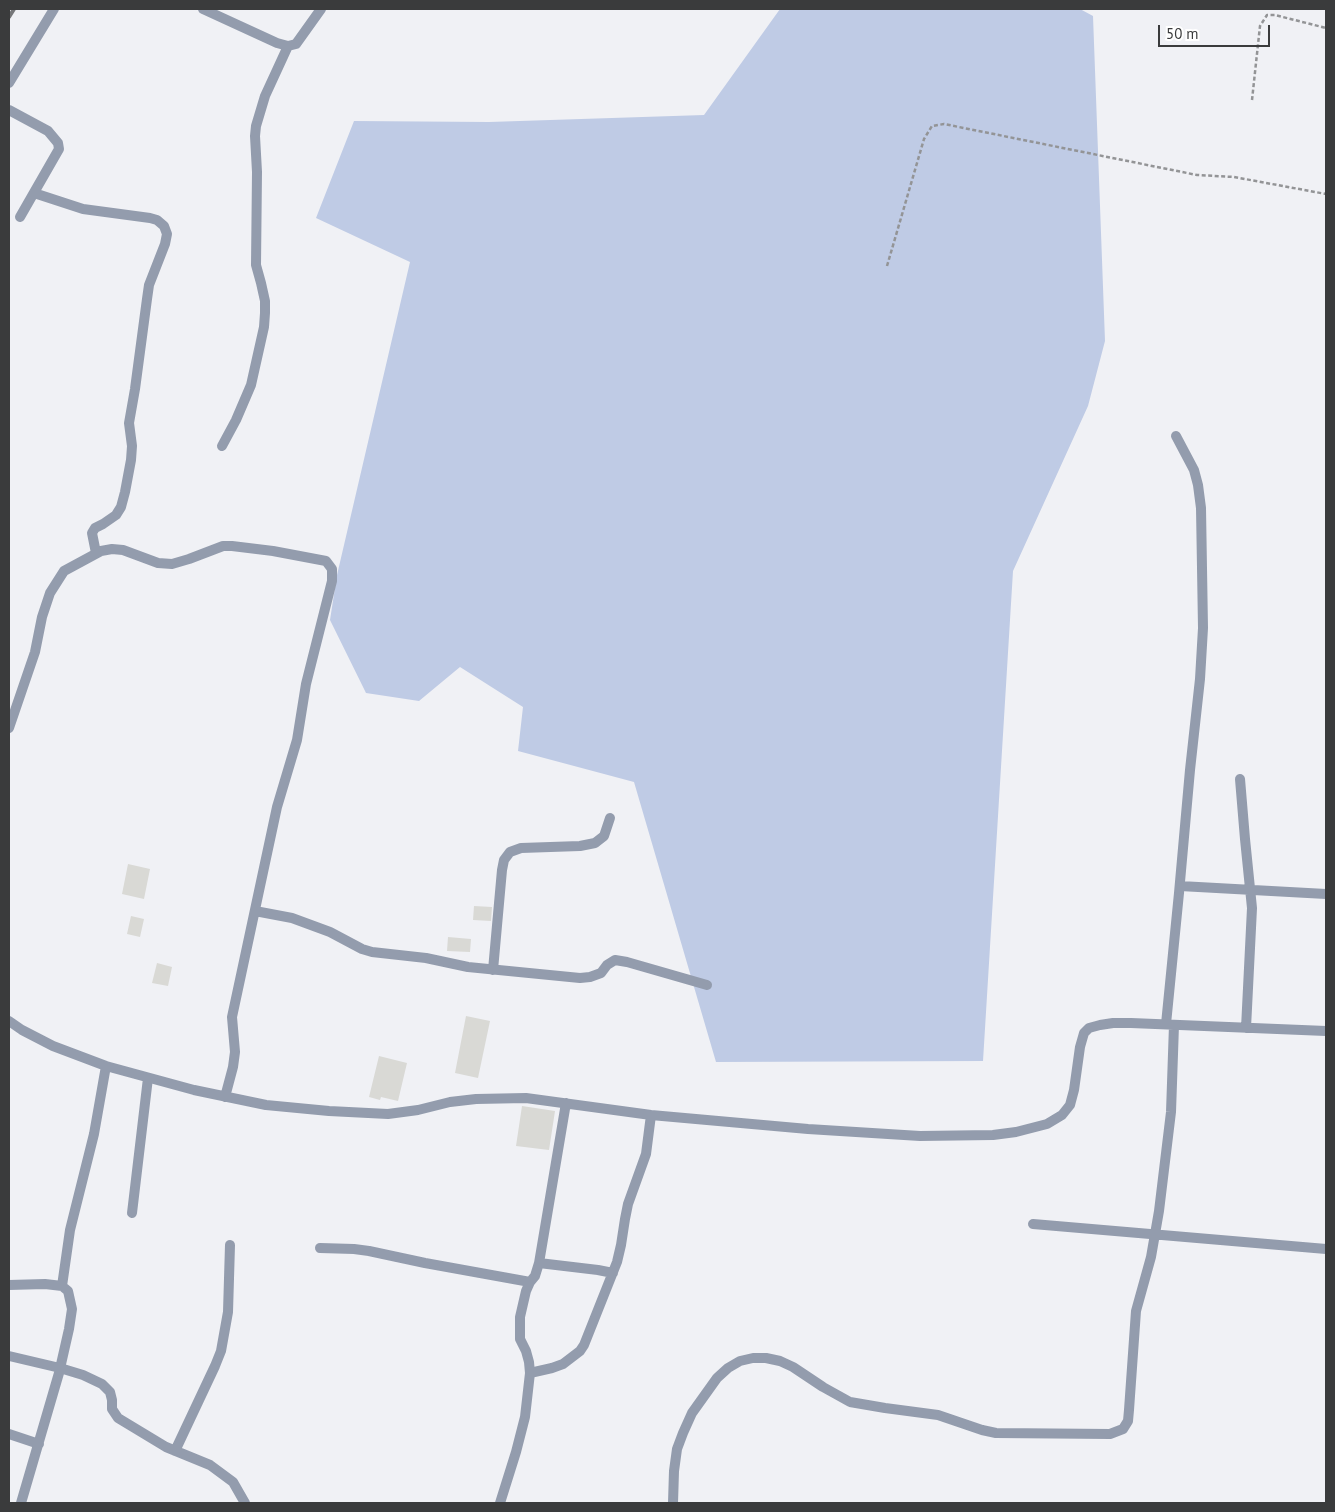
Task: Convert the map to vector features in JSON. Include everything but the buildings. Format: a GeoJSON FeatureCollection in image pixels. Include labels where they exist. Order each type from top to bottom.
{"type":"FeatureCollection","features":[{"type":"Feature","properties":{"kind":"street"},"geometry":{"type":"LineString","coordinates":[[9,83],[54,9]]}},
{"type":"Feature","properties":{"kind":"street"},"geometry":{"type":"LineString","coordinates":[[203,9],[277,43],[288,46],[296,44],[322,9]]}},
{"type":"Feature","properties":{"kind":"street"},"geometry":{"type":"LineString","coordinates":[[222,446],[251,386],[264,327],[264,302],[256,265],[257,172],[255,136],[264,96],[288,46]]}},
{"type":"Feature","properties":{"kind":"street"},"geometry":{"type":"LineString","coordinates":[[9,110],[48,131],[58,143],[59,149],[20,217]]}},
{"type":"Feature","properties":{"kind":"street"},"geometry":{"type":"LineString","coordinates":[[34,193],[83,209],[157,220],[164,226],[167,234],[147,299],[129,423],[132,446],[125,492],[121,507],[116,515],[96,528],[92,533],[96,553]]}},
{"type":"Feature","properties":{"kind":"street"},"geometry":{"type":"LineString","coordinates":[[672,1503],[677,1449],[682,1433],[692,1413],[717,1378],[728,1368],[740,1361],[753,1358],[780,1361],[850,1402],[938,1415],[996,1433],[1110,1434],[1123,1429],[1128,1421],[1136,1311],[1155,1235],[1171,1112],[1170,1025],[1180,886],[1203,628],[1201,508],[1198,485],[1194,470],[1176,436]]}},
{"type":"Feature","properties":{"kind":"street"},"geometry":{"type":"LineString","coordinates":[[9,728],[35,652],[42,617],[50,593],[64,571],[96,553],[112,549],[123,550],[158,563],[172,564],[223,546],[232,546],[274,551],[326,561],[332,569],[332,581],[306,684],[297,740],[277,808],[232,1017],[235,1052],[225,1097]]}},
{"type":"Feature","properties":{"kind":"street"},"geometry":{"type":"LineString","coordinates":[[1240,780],[1252,908],[1246,1028]]}},
{"type":"Feature","properties":{"kind":"street"},"geometry":{"type":"LineString","coordinates":[[493,970],[502,870],[504,860],[510,852],[521,848],[580,846],[596,843],[604,836],[610,818]]}},
{"type":"Feature","properties":{"kind":"street"},"geometry":{"type":"LineString","coordinates":[[1180,886],[1326,894]]}},
{"type":"Feature","properties":{"kind":"street"},"geometry":{"type":"LineString","coordinates":[[255,911],[292,918],[330,932],[362,949],[426,958],[468,967],[580,978],[602,973],[607,965],[615,960],[707,985]]}},
{"type":"Feature","properties":{"kind":"street"},"geometry":{"type":"LineString","coordinates":[[9,1021],[53,1046],[106,1066],[194,1090],[266,1105],[320,1111],[388,1114],[418,1110],[450,1102],[476,1099],[526,1098],[652,1115],[808,1129],[920,1136],[993,1135],[1016,1132],[1047,1124],[1062,1115],[1070,1105],[1080,1047],[1084,1033],[1089,1028],[1113,1023],[1326,1031]]}},
{"type":"Feature","properties":{"kind":"street"},"geometry":{"type":"LineString","coordinates":[[62,1286],[70,1230],[94,1134],[106,1066]]}},
{"type":"Feature","properties":{"kind":"street"},"geometry":{"type":"LineString","coordinates":[[132,1213],[148,1078]]}},
{"type":"Feature","properties":{"kind":"street"},"geometry":{"type":"LineString","coordinates":[[500,1503],[525,1417],[530,1373],[526,1351],[520,1340],[520,1317],[526,1291],[540,1263],[566,1103]]}},
{"type":"Feature","properties":{"kind":"street"},"geometry":{"type":"LineString","coordinates":[[530,1373],[563,1364],[580,1351],[584,1345],[613,1273],[622,1245],[628,1204],[646,1154],[652,1115]]}},
{"type":"Feature","properties":{"kind":"street"},"geometry":{"type":"LineString","coordinates":[[1032,1224],[1326,1249]]}},
{"type":"Feature","properties":{"kind":"street"},"geometry":{"type":"LineString","coordinates":[[176,1451],[221,1351],[228,1312],[230,1245]]}},
{"type":"Feature","properties":{"kind":"street"},"geometry":{"type":"LineString","coordinates":[[320,1248],[369,1251],[530,1282]]}},
{"type":"Feature","properties":{"kind":"street"},"geometry":{"type":"LineString","coordinates":[[540,1263],[613,1273]]}},
{"type":"Feature","properties":{"kind":"street"},"geometry":{"type":"LineString","coordinates":[[9,1285],[45,1284],[62,1286],[68,1291],[72,1309],[60,1368],[21,1503]]}},
{"type":"Feature","properties":{"kind":"street"},"geometry":{"type":"LineString","coordinates":[[9,1356],[60,1368],[83,1375],[102,1384],[110,1392],[112,1410],[118,1418],[176,1451],[210,1464],[233,1482],[245,1503]]}},
{"type":"Feature","properties":{"kind":"street"},"geometry":{"type":"LineString","coordinates":[[9,1434],[39,1444]]}},
{"type":"Feature","properties":{"kind":"path"},"geometry":{"type":"LineString","coordinates":[[1252,100],[1260,26],[1267,15],[1275,15],[1326,28]]}},
{"type":"Feature","properties":{"kind":"path"},"geometry":{"type":"LineString","coordinates":[[887,266],[924,138],[932,126],[944,124],[1164,169],[1197,175],[1234,177],[1326,194]]}},
{"type":"Feature","properties":{"kind":"shaded area"},"geometry":{"type":"Polygon","coordinates":[[[780,9],[1080,9],[1093,16],[1105,341],[1088,406],[1013,571],[983,1061],[716,1062],[634,782],[518,751],[523,707],[460,667],[419,701],[366,693],[330,620],[337,575],[410,262],[316,218],[354,121],[489,122],[704,115],[780,9]]]}},
{"type":"Feature","properties":{"kind":"railway"},"geometry":{"type":"LineString","coordinates":[[9,17],[14,9]]}}]}
